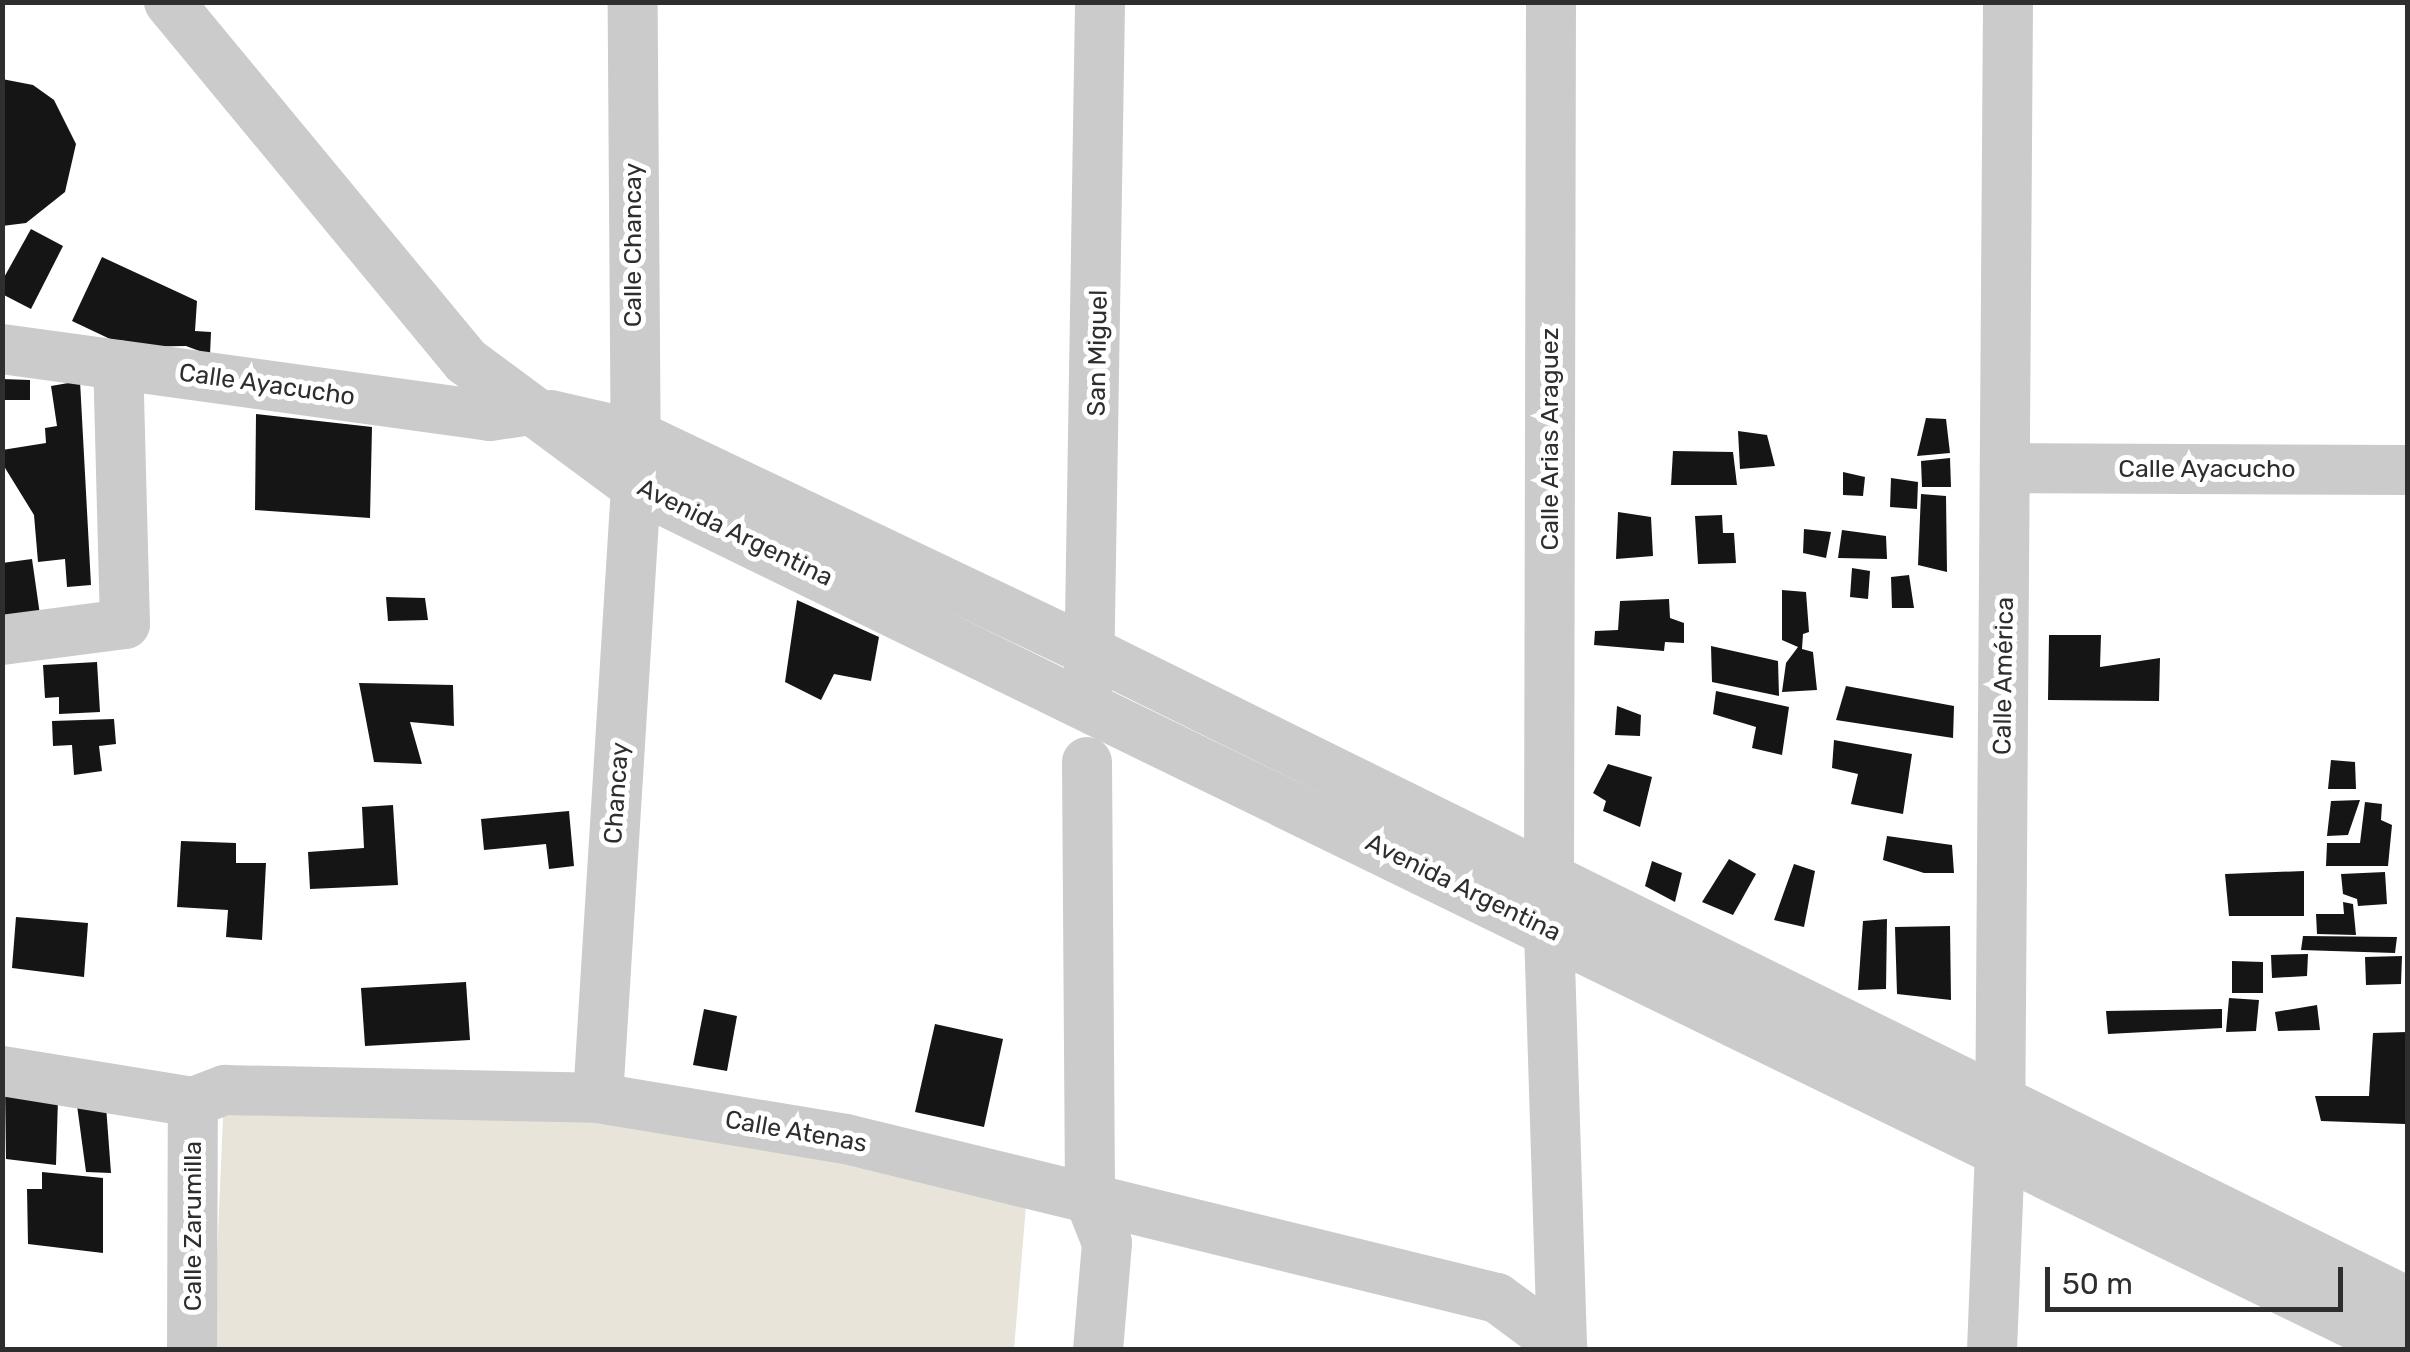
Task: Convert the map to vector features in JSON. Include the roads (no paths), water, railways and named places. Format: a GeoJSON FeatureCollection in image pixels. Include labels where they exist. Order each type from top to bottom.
{"type":"FeatureCollection","features":[{"type":"Feature","properties":{"kind":"street","name":"Avenida Argentina"},"geometry":{"type":"LineString","coordinates":[[169,2],[466,361],[636,487],[2000,1148],[2406,1350]]}},
{"type":"Feature","properties":{"kind":"street","name":"Calle Chancay"},"geometry":{"type":"LineString","coordinates":[[633,2],[636,487]]}},
{"type":"Feature","properties":{"kind":"street","name":"San Miguel"},"geometry":{"type":"LineString","coordinates":[[1087,703],[1091,652],[1100,2]]}},
{"type":"Feature","properties":{"kind":"street","name":"Calle Arias Araguez"},"geometry":{"type":"LineString","coordinates":[[1549,875],[1551,2]]}},
{"type":"Feature","properties":{"kind":"street","name":"Calle América"},"geometry":{"type":"LineString","coordinates":[[1992,1350],[2000,1148],[2008,2]]}},
{"type":"Feature","properties":{"kind":"street","name":"Calle Ayacucho"},"geometry":{"type":"LineString","coordinates":[[2,349],[490,416],[530,410]]}},
{"type":"Feature","properties":{"kind":"street"},"geometry":{"type":"LineString","coordinates":[[2,640],[125,624],[118,365]]}},
{"type":"Feature","properties":{"kind":"street","name":"Avenida Argentina"},"geometry":{"type":"LineString","coordinates":[[530,410],[633,434],[1549,875],[2408,1302]]}},
{"type":"Feature","properties":{"kind":"street","name":"Calle Ayacucho"},"geometry":{"type":"LineString","coordinates":[[2006,468],[2408,470]]}},
{"type":"Feature","properties":{"kind":"street","name":"Chancay"},"geometry":{"type":"LineString","coordinates":[[598,1098],[636,487]]}},
{"type":"Feature","properties":{"kind":"street"},"geometry":{"type":"LineString","coordinates":[[1088,762],[1090,1200],[1107,1243],[1098,1350]]}},
{"type":"Feature","properties":{"kind":"street"},"geometry":{"type":"LineString","coordinates":[[1549,931],[1549,1342]]}},
{"type":"Feature","properties":{"kind":"street","name":"Calle Atenas"},"geometry":{"type":"LineString","coordinates":[[2,1071],[193,1102],[225,1090],[598,1098],[846,1138],[1497,1298],[1549,1342]]}},
{"type":"Feature","properties":{"kind":"street","name":"Calle Zarumilla"},"geometry":{"type":"LineString","coordinates":[[192,1350],[193,1102]]}}]}
